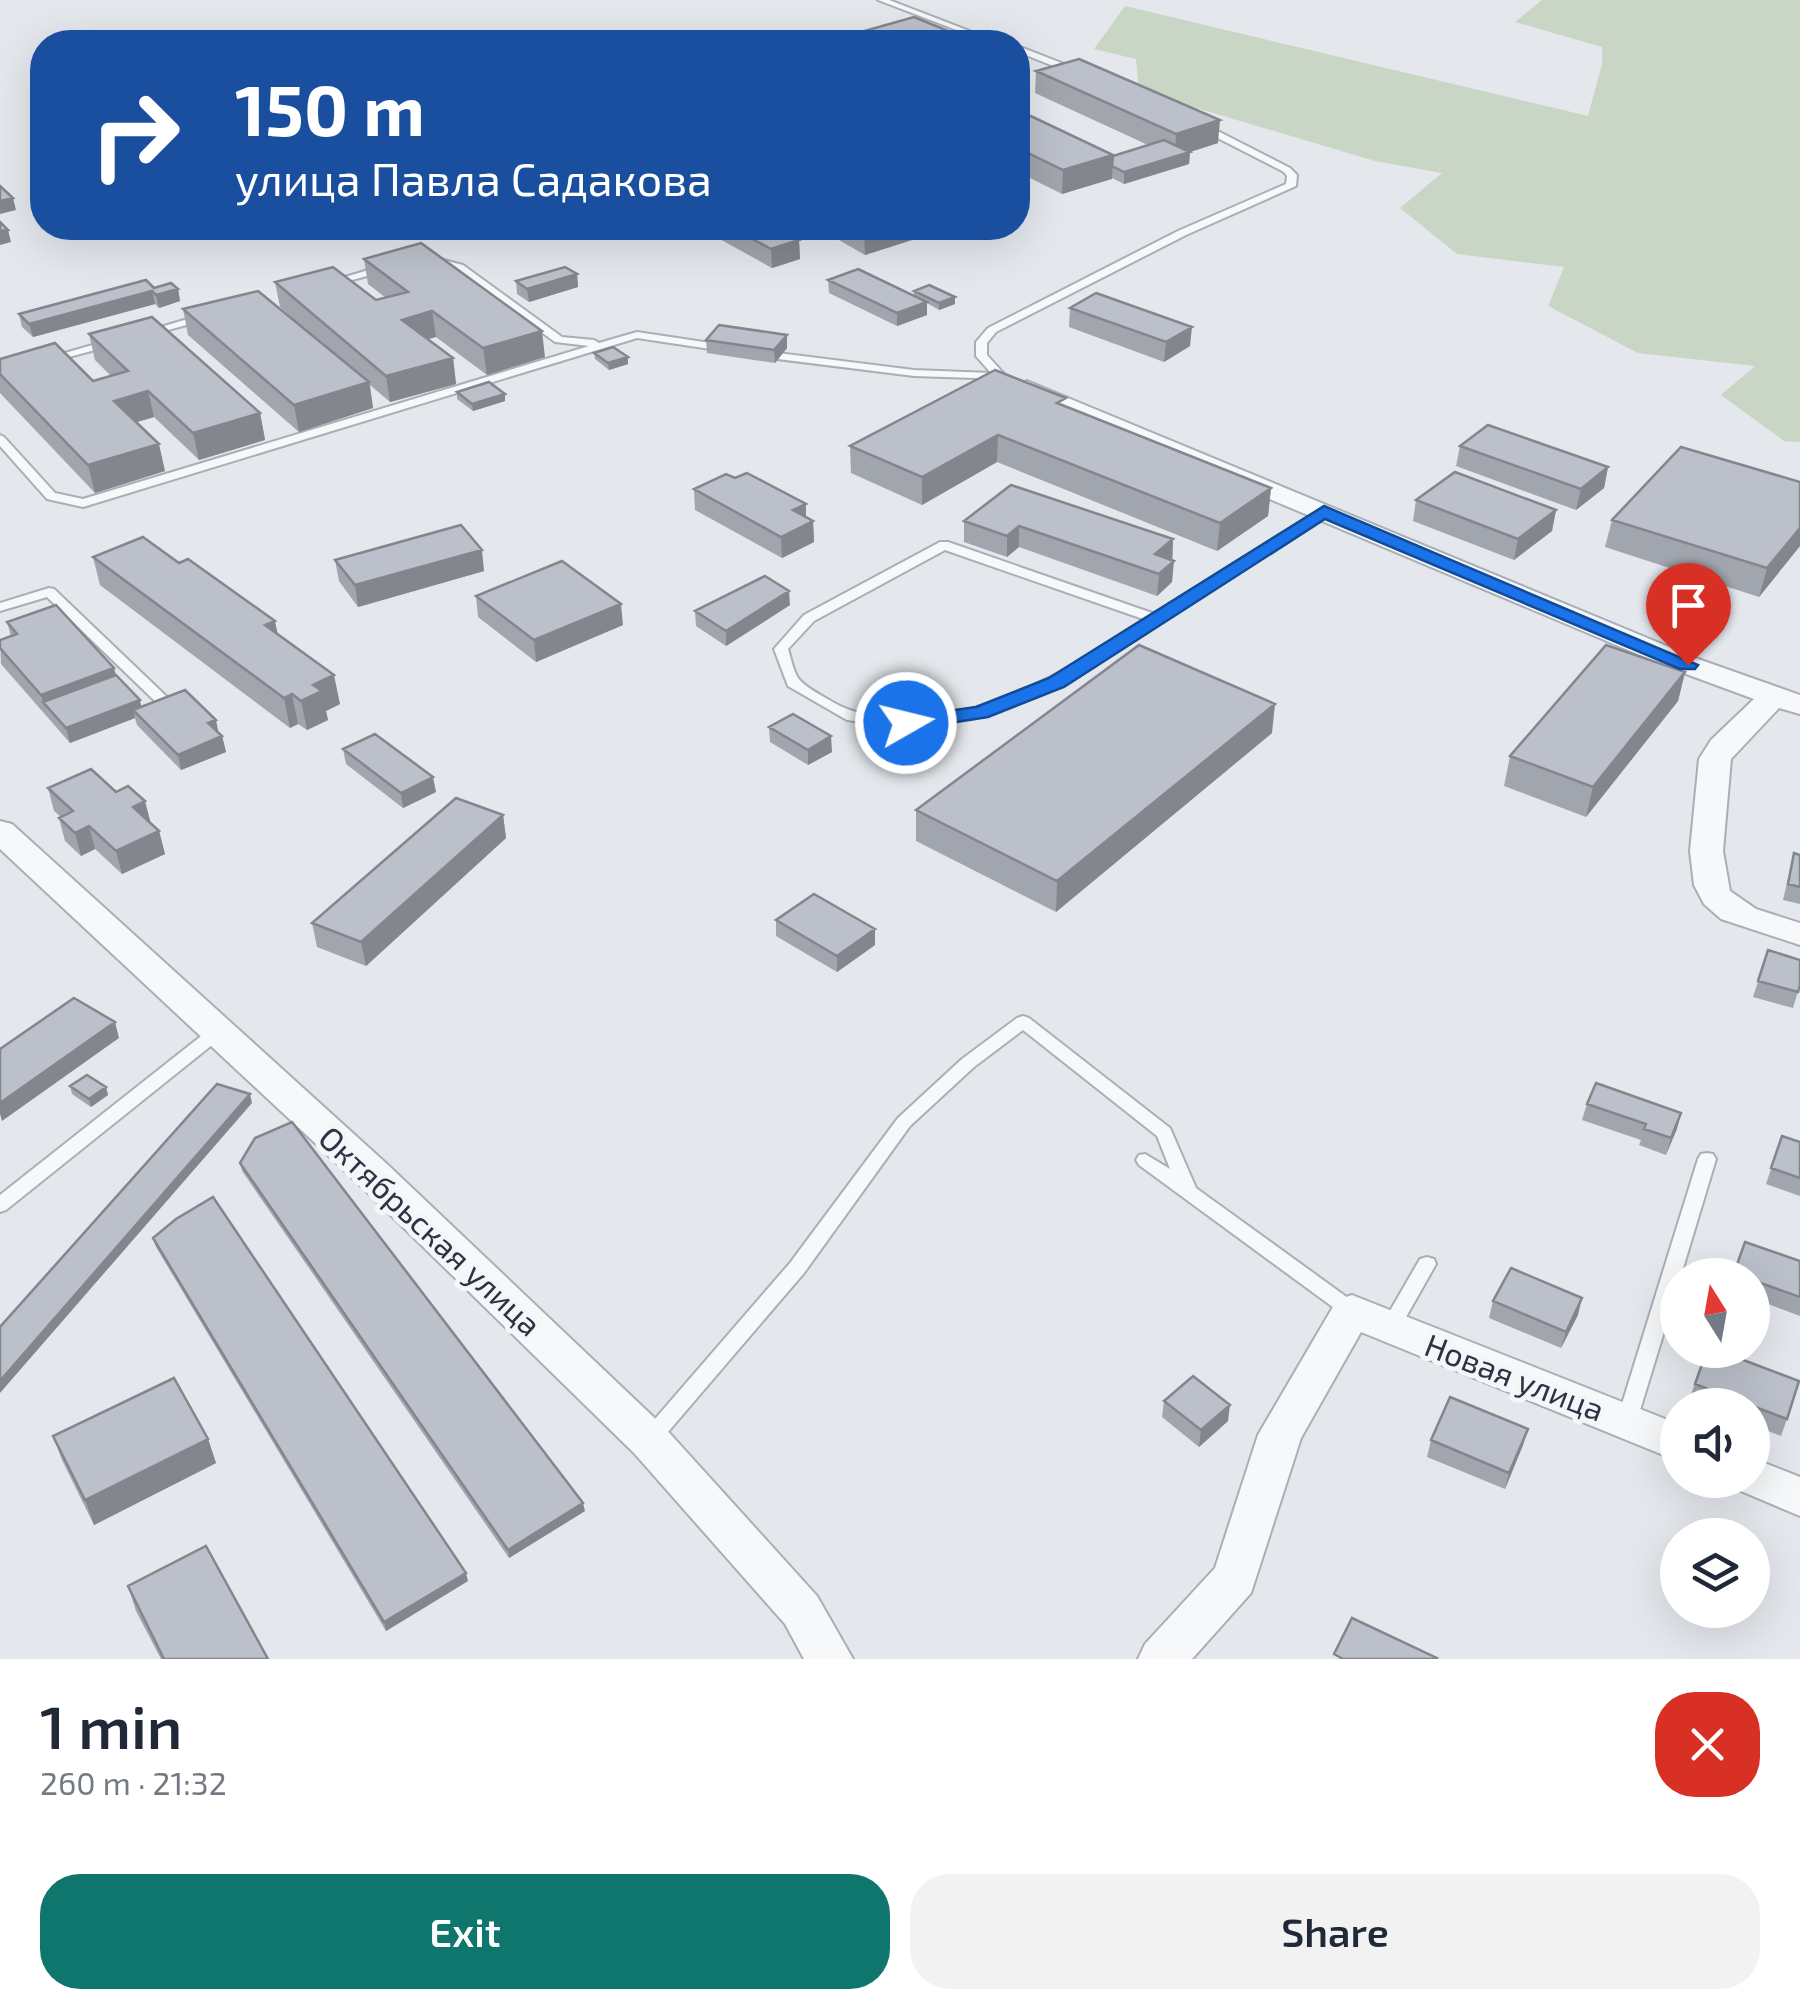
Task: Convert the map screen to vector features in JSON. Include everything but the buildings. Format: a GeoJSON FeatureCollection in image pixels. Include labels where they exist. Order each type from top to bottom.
{"type":"FeatureCollection","features":[{"type":"Feature","properties":{"kind":"street"},"geometry":{"type":"LineString","coordinates":[[1001,377],[1787,701]]}},
{"type":"Feature","properties":{"kind":"street"},"geometry":{"type":"LineString","coordinates":[[1787,701],[1722,746],[1715,759],[1706,879],[1729,908],[1752,920],[1800,934]]}},
{"type":"Feature","properties":{"kind":"street","name":"Октябрьская улица"},"geometry":{"type":"LineString","coordinates":[[0,831],[374,1175],[649,1440],[801,1610],[830,1659]]}},
{"type":"Feature","properties":{"kind":"street"},"geometry":{"type":"LineString","coordinates":[[1162,1659],[1235,1579],[1280,1434],[1371,1319]]}},
{"type":"Feature","properties":{"kind":"street","name":"Новая улица"},"geometry":{"type":"LineString","coordinates":[[1371,1319],[1660,1435]]}},
{"type":"Feature","properties":{"kind":"street"},"geometry":{"type":"LineString","coordinates":[[1770,1484],[1800,1497]]}},
{"type":"Feature","properties":{"kind":"lane"},"geometry":{"type":"LineString","coordinates":[[882,0],[962,30]]}},
{"type":"Feature","properties":{"kind":"lane"},"geometry":{"type":"LineString","coordinates":[[1030,54],[1092,78]]}},
{"type":"Feature","properties":{"kind":"lane"},"geometry":{"type":"LineString","coordinates":[[1001,377],[982,356],[981,342],[992,330],[1182,233],[1291,186],[1292,174],[1286,170],[1181,118]]}},
{"type":"Feature","properties":{"kind":"lane"},"geometry":{"type":"LineString","coordinates":[[423,260],[436,259],[460,267],[559,340],[602,344]]}},
{"type":"Feature","properties":{"kind":"lane"},"geometry":{"type":"LineString","coordinates":[[318,286],[392,266]]}},
{"type":"Feature","properties":{"kind":"lane"},"geometry":{"type":"LineString","coordinates":[[37,362],[206,317]]}},
{"type":"Feature","properties":{"kind":"lane"},"geometry":{"type":"LineString","coordinates":[[0,439],[50,496],[83,503],[637,335],[730,349]]}},
{"type":"Feature","properties":{"kind":"lane"},"geometry":{"type":"LineString","coordinates":[[747,352],[914,374],[1001,377]]}},
{"type":"Feature","properties":{"kind":"lane"},"geometry":{"type":"LineString","coordinates":[[1156,618],[944,545],[809,618],[781,648],[794,682],[856,719],[906,723],[981,712],[1056,682],[1324,512]]}},
{"type":"Feature","properties":{"kind":"lane"},"geometry":{"type":"LineString","coordinates":[[0,606],[49,592],[162,700]]}},
{"type":"Feature","properties":{"kind":"lane"},"geometry":{"type":"LineString","coordinates":[[649,1440],[797,1268],[904,1122],[968,1063],[1024,1022],[1164,1132],[1188,1192]]}},
{"type":"Feature","properties":{"kind":"lane"},"geometry":{"type":"LineString","coordinates":[[0,1204],[216,1033]]}},
{"type":"Feature","properties":{"kind":"lane"},"geometry":{"type":"LineString","coordinates":[[1627,1420],[1707,1159]]}},
{"type":"Feature","properties":{"kind":"lane"},"geometry":{"type":"LineString","coordinates":[[1144,1160],[1371,1319],[1426,1264]]}},
{"type":"Feature","properties":{"kind":"green space"},"geometry":{"type":"Polygon","coordinates":[[[1542,0],[1800,0],[1800,442],[1784,441],[1721,395],[1755,366],[1638,353],[1548,306],[1564,267],[1457,254],[1400,208],[1442,173],[1375,161],[1139,91],[1136,59],[1094,49],[1125,6],[1588,116],[1602,64],[1602,47],[1515,22],[1542,0]]]}},
{"type":"Feature","properties":{"kind":"route"},"geometry":{"type":"LineString","coordinates":[[906,723],[981,712],[1056,682],[1324,512],[1688,665]]}}]}
